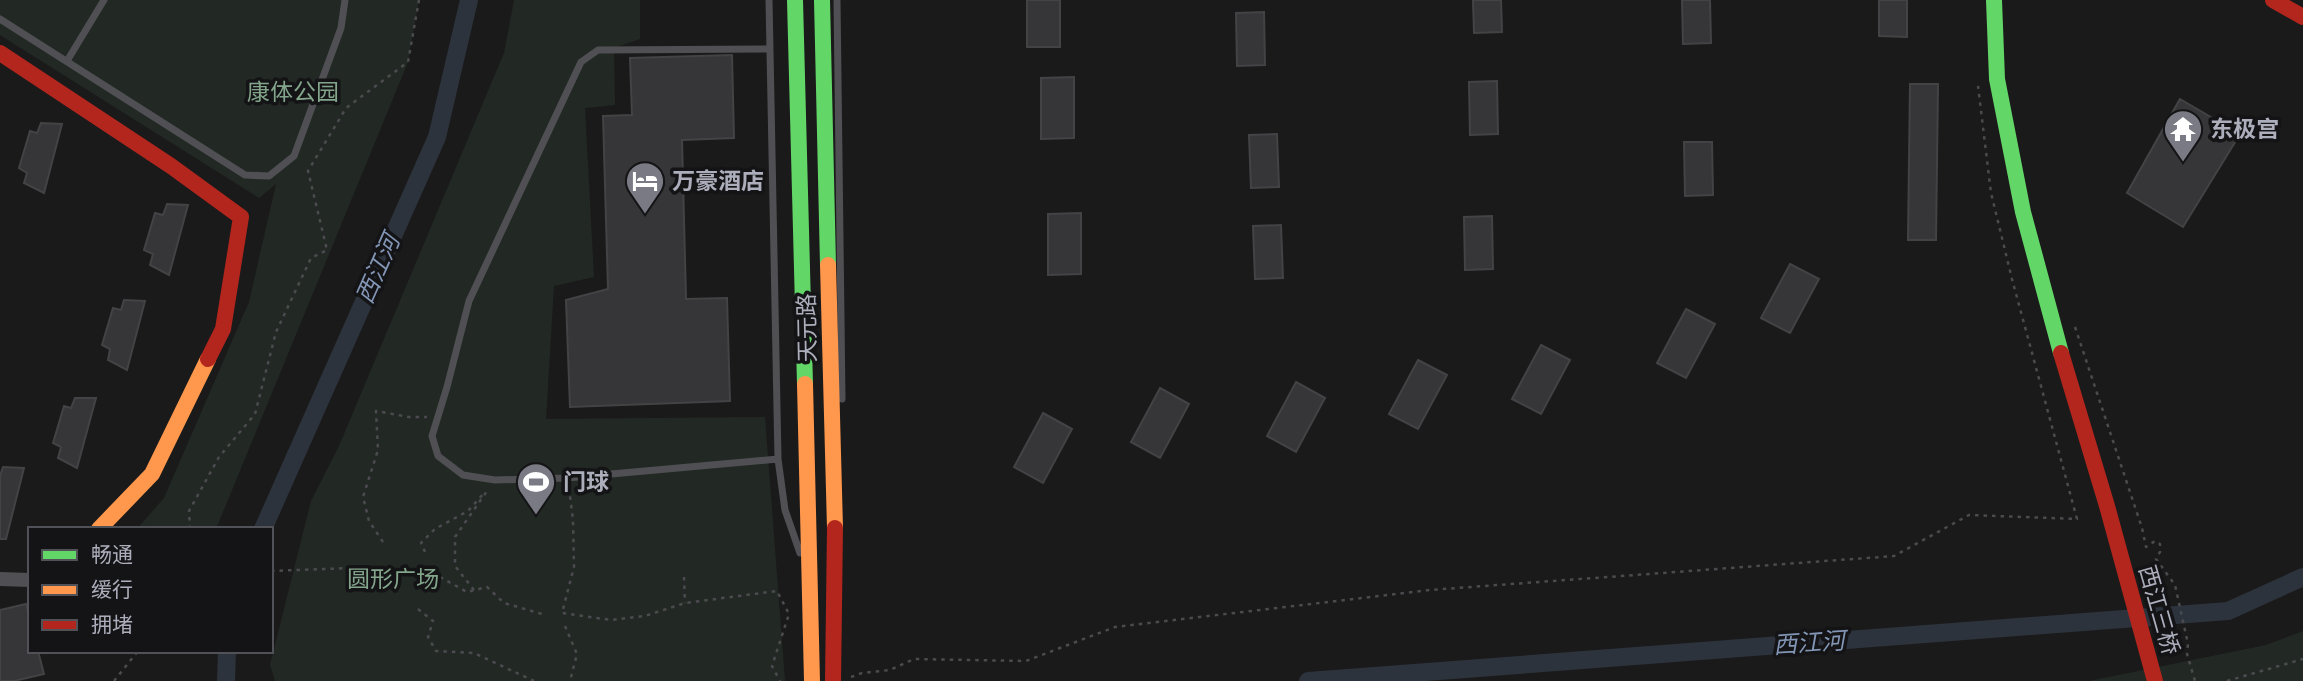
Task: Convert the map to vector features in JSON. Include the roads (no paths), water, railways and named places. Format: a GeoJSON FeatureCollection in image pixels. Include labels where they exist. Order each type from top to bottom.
{"type":"FeatureCollection","features":[{"type":"Feature","properties":{"kind":"main road","name":"天元路"},"geometry":{"type":"LineString","coordinates":[[795,0],[812,681]]}},
{"type":"Feature","properties":{"kind":"main road","name":"天元路"},"geometry":{"type":"LineString","coordinates":[[822,0],[836,574],[833,681]]}},
{"type":"Feature","properties":{"kind":"main road","name":"西江三桥"},"geometry":{"type":"LineString","coordinates":[[1994,0],[1997,79],[2023,212],[2068,380],[2155,681]]}},
{"type":"Feature","properties":{"kind":"main road"},"geometry":{"type":"LineString","coordinates":[[2273,0],[2303,17]]}},
{"type":"Feature","properties":{"kind":"main road"},"geometry":{"type":"LineString","coordinates":[[0,53],[171,166],[241,217],[223,329],[152,474],[101,527]]}},
{"type":"Feature","properties":{"kind":"street"},"geometry":{"type":"LineString","coordinates":[[0,579],[28,580]]}},
{"type":"Feature","properties":{"kind":"lane"},"geometry":{"type":"LineString","coordinates":[[67,61],[104,0]]}},
{"type":"Feature","properties":{"kind":"lane"},"geometry":{"type":"LineString","coordinates":[[0,19],[245,175],[269,176],[294,156],[341,29],[345,0]]}},
{"type":"Feature","properties":{"kind":"lane"},"geometry":{"type":"LineString","coordinates":[[769,0],[778,459],[785,510],[808,573]]}},
{"type":"Feature","properties":{"kind":"lane"},"geometry":{"type":"LineString","coordinates":[[837,0],[842,414]]}},
{"type":"Feature","properties":{"kind":"lane"},"geometry":{"type":"LineString","coordinates":[[769,49],[598,50],[581,62],[469,301],[432,436],[438,456],[463,475],[495,480],[567,478],[778,459]]}},
{"type":"Feature","properties":{"kind":"lane"},"geometry":{"type":"LineString","coordinates":[[836,574],[844,510]]}},
{"type":"Feature","properties":{"kind":"waterway","name":"西江河"},"geometry":{"type":"LineString","coordinates":[[264,527],[437,137],[469,0]]}},
{"type":"Feature","properties":{"kind":"waterway","name":"西江河"},"geometry":{"type":"LineString","coordinates":[[1308,681],[2228,611],[2303,577]]}},
{"type":"Feature","properties":{"kind":"waterway","name":"西江河"},"geometry":{"type":"LineString","coordinates":[[226,681],[227,653]]}},
{"type":"Feature","properties":{"kind":"place","name":"东极宫"},"geometry":{"type":"Point","coordinates":[2183,163]}},
{"type":"Feature","properties":{"kind":"place","name":"万豪酒店"},"geometry":{"type":"Point","coordinates":[645,215]}},
{"type":"Feature","properties":{"kind":"place","name":"门球"},"geometry":{"type":"Point","coordinates":[536,516]}},
{"type":"Feature","properties":{"kind":"park label","name":"康体公园"},"geometry":{"type":"Point","coordinates":[293,92]}},
{"type":"Feature","properties":{"kind":"park label","name":"圆形广场"},"geometry":{"type":"Point","coordinates":[393,579]}}]}
